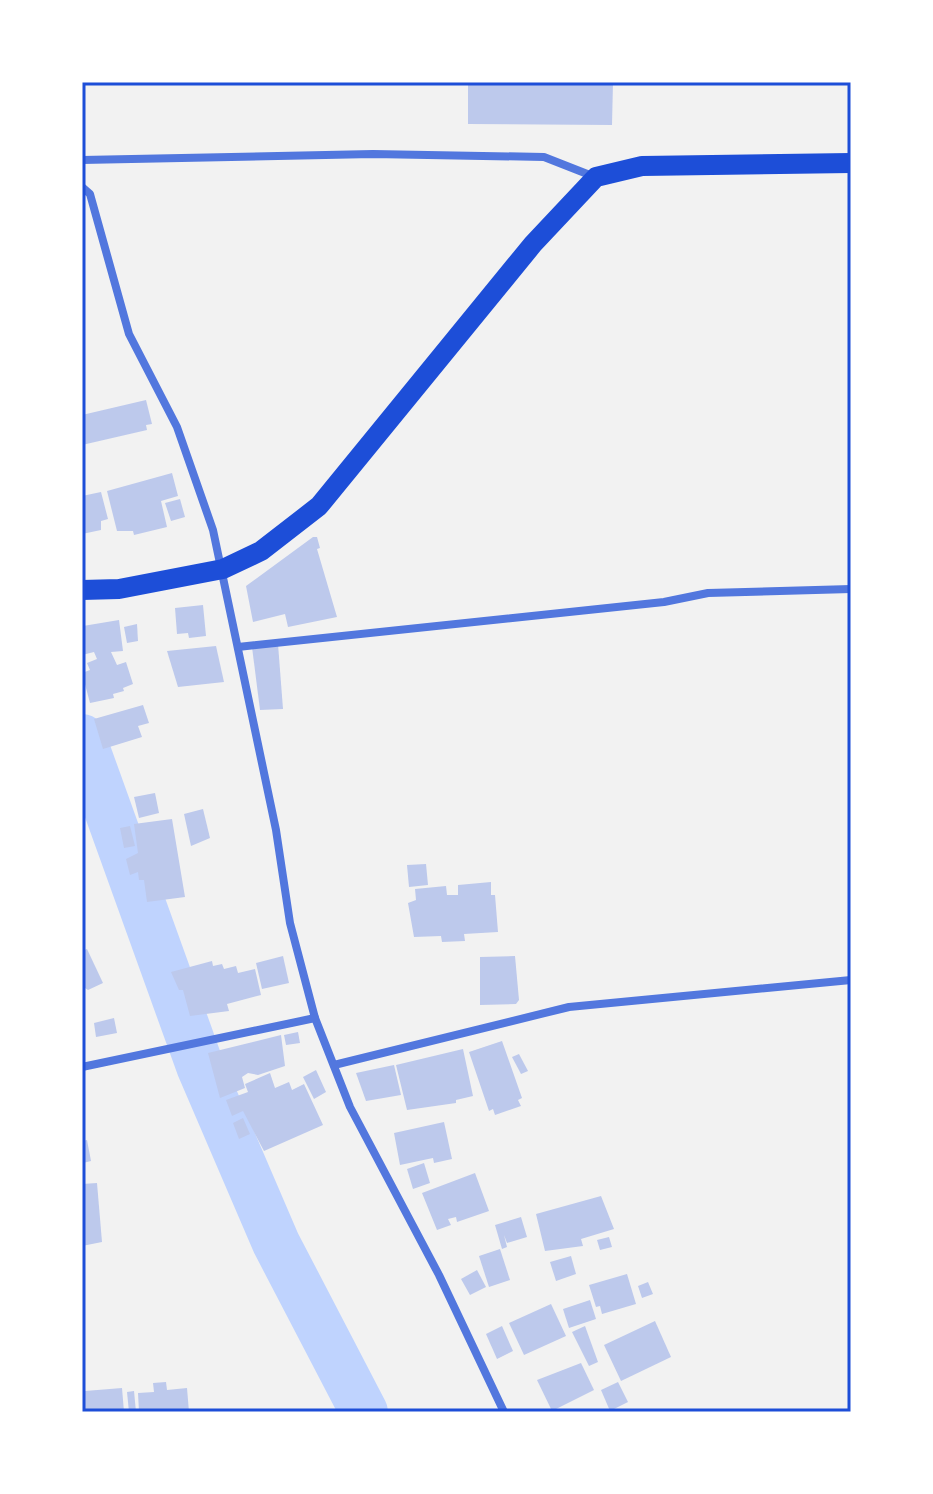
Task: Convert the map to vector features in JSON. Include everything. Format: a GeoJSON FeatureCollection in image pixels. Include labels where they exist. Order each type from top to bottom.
{"type":"FeatureCollection","features":[{"type":"Feature","properties":{"kind":"main road"},"geometry":{"type":"LineString","coordinates":[[82,590],[119,589],[223,569],[261,551],[319,506],[533,244],[596,177],[642,166],[851,163]]}},
{"type":"Feature","properties":{"kind":"street"},"geometry":{"type":"LineString","coordinates":[[82,160],[373,154],[544,157],[596,177]]}},
{"type":"Feature","properties":{"kind":"street"},"geometry":{"type":"LineString","coordinates":[[82,187],[90,194],[129,334],[177,427],[223,569],[276,830],[290,923],[315,1018],[350,1107],[439,1275],[504,1412]]}},
{"type":"Feature","properties":{"kind":"street"},"geometry":{"type":"LineString","coordinates":[[238,647],[664,602],[708,593],[851,589]]}},
{"type":"Feature","properties":{"kind":"street"},"geometry":{"type":"LineString","coordinates":[[334,1065],[569,1007],[851,980]]}},
{"type":"Feature","properties":{"kind":"street"},"geometry":{"type":"LineString","coordinates":[[82,1067],[315,1018]]}},
{"type":"Feature","properties":{"kind":"building"},"geometry":{"type":"Polygon","coordinates":[[[468,82],[613,82],[612,125],[468,124],[468,82]]]}},
{"type":"Feature","properties":{"kind":"building"},"geometry":{"type":"Polygon","coordinates":[[[146,400],[152,424],[146,425],[147,430],[82,445],[82,415],[146,400]]]}},
{"type":"Feature","properties":{"kind":"building"},"geometry":{"type":"Polygon","coordinates":[[[172,473],[178,496],[161,501],[167,527],[134,535],[133,531],[117,531],[107,491],[172,473]]]}},
{"type":"Feature","properties":{"kind":"building"},"geometry":{"type":"Polygon","coordinates":[[[101,492],[108,519],[101,521],[101,530],[82,534],[82,496],[101,492]]]}},
{"type":"Feature","properties":{"kind":"building"},"geometry":{"type":"Polygon","coordinates":[[[180,499],[185,517],[171,521],[165,503],[180,499]]]}},
{"type":"Feature","properties":{"kind":"building"},"geometry":{"type":"Polygon","coordinates":[[[317,537],[320,548],[317,549],[337,617],[288,627],[285,614],[253,622],[246,586],[317,537]]]}},
{"type":"Feature","properties":{"kind":"building"},"geometry":{"type":"Polygon","coordinates":[[[203,605],[206,636],[189,638],[188,633],[177,634],[175,608],[203,605]]]}},
{"type":"Feature","properties":{"kind":"building"},"geometry":{"type":"Polygon","coordinates":[[[119,620],[123,651],[111,652],[117,665],[126,662],[133,684],[113,694],[114,698],[90,703],[82,673],[90,670],[87,663],[97,659],[94,652],[82,655],[83,626],[119,620]]]}},
{"type":"Feature","properties":{"kind":"building"},"geometry":{"type":"Polygon","coordinates":[[[137,624],[138,641],[127,643],[124,627],[137,624]]]}},
{"type":"Feature","properties":{"kind":"building"},"geometry":{"type":"Polygon","coordinates":[[[278,644],[283,709],[260,710],[252,647],[278,644]]]}},
{"type":"Feature","properties":{"kind":"building"},"geometry":{"type":"Polygon","coordinates":[[[216,646],[224,682],[178,687],[167,651],[216,646]]]}},
{"type":"Feature","properties":{"kind":"building"},"geometry":{"type":"Polygon","coordinates":[[[143,705],[149,723],[138,726],[142,737],[103,749],[94,719],[143,705]]]}},
{"type":"Feature","properties":{"kind":"building"},"geometry":{"type":"Polygon","coordinates":[[[155,793],[159,813],[139,818],[134,797],[155,793]]]}},
{"type":"Feature","properties":{"kind":"building"},"geometry":{"type":"Polygon","coordinates":[[[203,809],[210,838],[191,846],[184,814],[203,809]]]}},
{"type":"Feature","properties":{"kind":"building"},"geometry":{"type":"Polygon","coordinates":[[[172,819],[185,897],[147,902],[144,880],[139,880],[138,872],[130,875],[126,859],[138,853],[134,824],[172,819]]]}},
{"type":"Feature","properties":{"kind":"building"},"geometry":{"type":"Polygon","coordinates":[[[130,826],[135,846],[124,848],[120,828],[130,826]]]}},
{"type":"Feature","properties":{"kind":"building"},"geometry":{"type":"Polygon","coordinates":[[[426,864],[428,885],[409,887],[407,865],[426,864]]]}},
{"type":"Feature","properties":{"kind":"building"},"geometry":{"type":"Polygon","coordinates":[[[491,882],[498,932],[464,934],[465,941],[442,942],[441,936],[414,937],[408,903],[416,900],[415,889],[446,886],[447,895],[458,895],[458,885],[491,882]]]}},
{"type":"Feature","properties":{"kind":"building"},"geometry":{"type":"Polygon","coordinates":[[[87,949],[103,983],[88,990],[82,986],[82,951],[87,949]]]}},
{"type":"Feature","properties":{"kind":"building"},"geometry":{"type":"Polygon","coordinates":[[[283,956],[289,983],[262,989],[256,963],[283,956]]]}},
{"type":"Feature","properties":{"kind":"building"},"geometry":{"type":"Polygon","coordinates":[[[515,956],[519,1000],[516,1004],[480,1005],[480,957],[515,956]]]}},
{"type":"Feature","properties":{"kind":"building"},"geometry":{"type":"Polygon","coordinates":[[[212,961],[213,966],[222,964],[224,969],[236,966],[238,973],[255,969],[261,995],[227,1004],[229,1011],[190,1016],[183,990],[179,990],[171,972],[212,961]]]}},
{"type":"Feature","properties":{"kind":"building"},"geometry":{"type":"Polygon","coordinates":[[[114,1018],[117,1033],[96,1037],[94,1023],[114,1018]]]}},
{"type":"Feature","properties":{"kind":"building"},"geometry":{"type":"Polygon","coordinates":[[[298,1032],[300,1043],[286,1045],[284,1035],[298,1032]]]}},
{"type":"Feature","properties":{"kind":"building"},"geometry":{"type":"Polygon","coordinates":[[[281,1035],[285,1066],[258,1075],[248,1073],[242,1077],[245,1088],[220,1098],[208,1053],[281,1035]]]}},
{"type":"Feature","properties":{"kind":"building"},"geometry":{"type":"Polygon","coordinates":[[[502,1041],[522,1098],[518,1100],[521,1106],[495,1115],[493,1109],[489,1111],[469,1052],[502,1041]]]}},
{"type":"Feature","properties":{"kind":"building"},"geometry":{"type":"Polygon","coordinates":[[[463,1049],[473,1096],[456,1100],[456,1103],[407,1110],[396,1065],[463,1049]]]}},
{"type":"Feature","properties":{"kind":"building"},"geometry":{"type":"Polygon","coordinates":[[[519,1054],[528,1071],[521,1074],[512,1057],[519,1054]]]}},
{"type":"Feature","properties":{"kind":"building"},"geometry":{"type":"Polygon","coordinates":[[[394,1065],[401,1095],[366,1101],[356,1073],[394,1065]]]}},
{"type":"Feature","properties":{"kind":"building"},"geometry":{"type":"Polygon","coordinates":[[[316,1070],[326,1092],[314,1099],[303,1077],[316,1070]]]}},
{"type":"Feature","properties":{"kind":"building"},"geometry":{"type":"Polygon","coordinates":[[[270,1073],[275,1088],[289,1082],[292,1090],[304,1084],[323,1125],[264,1151],[243,1111],[232,1116],[226,1100],[248,1092],[245,1084],[270,1073]]]}},
{"type":"Feature","properties":{"kind":"building"},"geometry":{"type":"Polygon","coordinates":[[[243,1118],[250,1134],[239,1139],[233,1123],[243,1118]]]}},
{"type":"Feature","properties":{"kind":"building"},"geometry":{"type":"Polygon","coordinates":[[[444,1122],[452,1159],[434,1163],[433,1158],[400,1165],[394,1133],[444,1122]]]}},
{"type":"Feature","properties":{"kind":"building"},"geometry":{"type":"Polygon","coordinates":[[[87,1140],[91,1161],[83,1163],[82,1141],[87,1140]]]}},
{"type":"Feature","properties":{"kind":"building"},"geometry":{"type":"Polygon","coordinates":[[[424,1163],[430,1183],[413,1189],[407,1169],[424,1163]]]}},
{"type":"Feature","properties":{"kind":"building"},"geometry":{"type":"Polygon","coordinates":[[[475,1173],[489,1211],[457,1222],[456,1217],[448,1219],[451,1225],[437,1230],[422,1193],[475,1173]]]}},
{"type":"Feature","properties":{"kind":"building"},"geometry":{"type":"Polygon","coordinates":[[[97,1183],[102,1242],[82,1246],[82,1184],[97,1183]]]}},
{"type":"Feature","properties":{"kind":"building"},"geometry":{"type":"Polygon","coordinates":[[[601,1196],[614,1229],[581,1239],[583,1246],[545,1251],[536,1214],[601,1196]]]}},
{"type":"Feature","properties":{"kind":"building"},"geometry":{"type":"Polygon","coordinates":[[[521,1217],[527,1237],[507,1243],[504,1235],[507,1247],[502,1249],[495,1225],[521,1217]]]}},
{"type":"Feature","properties":{"kind":"building"},"geometry":{"type":"Polygon","coordinates":[[[609,1237],[612,1247],[600,1250],[597,1240],[609,1237]]]}},
{"type":"Feature","properties":{"kind":"building"},"geometry":{"type":"Polygon","coordinates":[[[500,1249],[510,1280],[489,1287],[479,1256],[500,1249]]]}},
{"type":"Feature","properties":{"kind":"building"},"geometry":{"type":"Polygon","coordinates":[[[571,1256],[576,1274],[556,1281],[550,1262],[571,1256]]]}},
{"type":"Feature","properties":{"kind":"building"},"geometry":{"type":"Polygon","coordinates":[[[477,1270],[486,1287],[470,1295],[461,1279],[477,1270]]]}},
{"type":"Feature","properties":{"kind":"building"},"geometry":{"type":"Polygon","coordinates":[[[627,1274],[636,1304],[602,1314],[600,1306],[596,1307],[589,1285],[627,1274]]]}},
{"type":"Feature","properties":{"kind":"building"},"geometry":{"type":"Polygon","coordinates":[[[648,1282],[653,1294],[642,1298],[638,1286],[648,1282]]]}},
{"type":"Feature","properties":{"kind":"building"},"geometry":{"type":"Polygon","coordinates":[[[590,1300],[596,1319],[569,1328],[563,1309],[590,1300]]]}},
{"type":"Feature","properties":{"kind":"building"},"geometry":{"type":"Polygon","coordinates":[[[551,1304],[566,1336],[524,1355],[509,1323],[551,1304]]]}},
{"type":"Feature","properties":{"kind":"building"},"geometry":{"type":"Polygon","coordinates":[[[655,1321],[671,1357],[621,1381],[604,1345],[655,1321]]]}},
{"type":"Feature","properties":{"kind":"building"},"geometry":{"type":"Polygon","coordinates":[[[502,1326],[513,1351],[497,1359],[486,1334],[502,1326]]]}},
{"type":"Feature","properties":{"kind":"building"},"geometry":{"type":"Polygon","coordinates":[[[585,1326],[598,1362],[589,1366],[572,1332],[585,1326]]]}},
{"type":"Feature","properties":{"kind":"building"},"geometry":{"type":"Polygon","coordinates":[[[581,1363],[594,1390],[552,1411],[537,1380],[581,1363]]]}},
{"type":"Feature","properties":{"kind":"building"},"geometry":{"type":"Polygon","coordinates":[[[166,1382],[167,1390],[187,1388],[189,1412],[139,1412],[138,1393],[154,1392],[153,1383],[166,1382]]]}},
{"type":"Feature","properties":{"kind":"building"},"geometry":{"type":"Polygon","coordinates":[[[618,1382],[628,1402],[610,1411],[601,1390],[618,1382]]]}},
{"type":"Feature","properties":{"kind":"building"},"geometry":{"type":"Polygon","coordinates":[[[122,1388],[124,1412],[82,1412],[85,1391],[122,1388]]]}},
{"type":"Feature","properties":{"kind":"building"},"geometry":{"type":"Polygon","coordinates":[[[134,1391],[136,1412],[129,1412],[127,1392],[134,1391]]]}},
{"type":"Feature","properties":{"kind":"waterway"},"geometry":{"type":"LineString","coordinates":[[82,738],[200,1066],[276,1243],[364,1412]]}}]}
